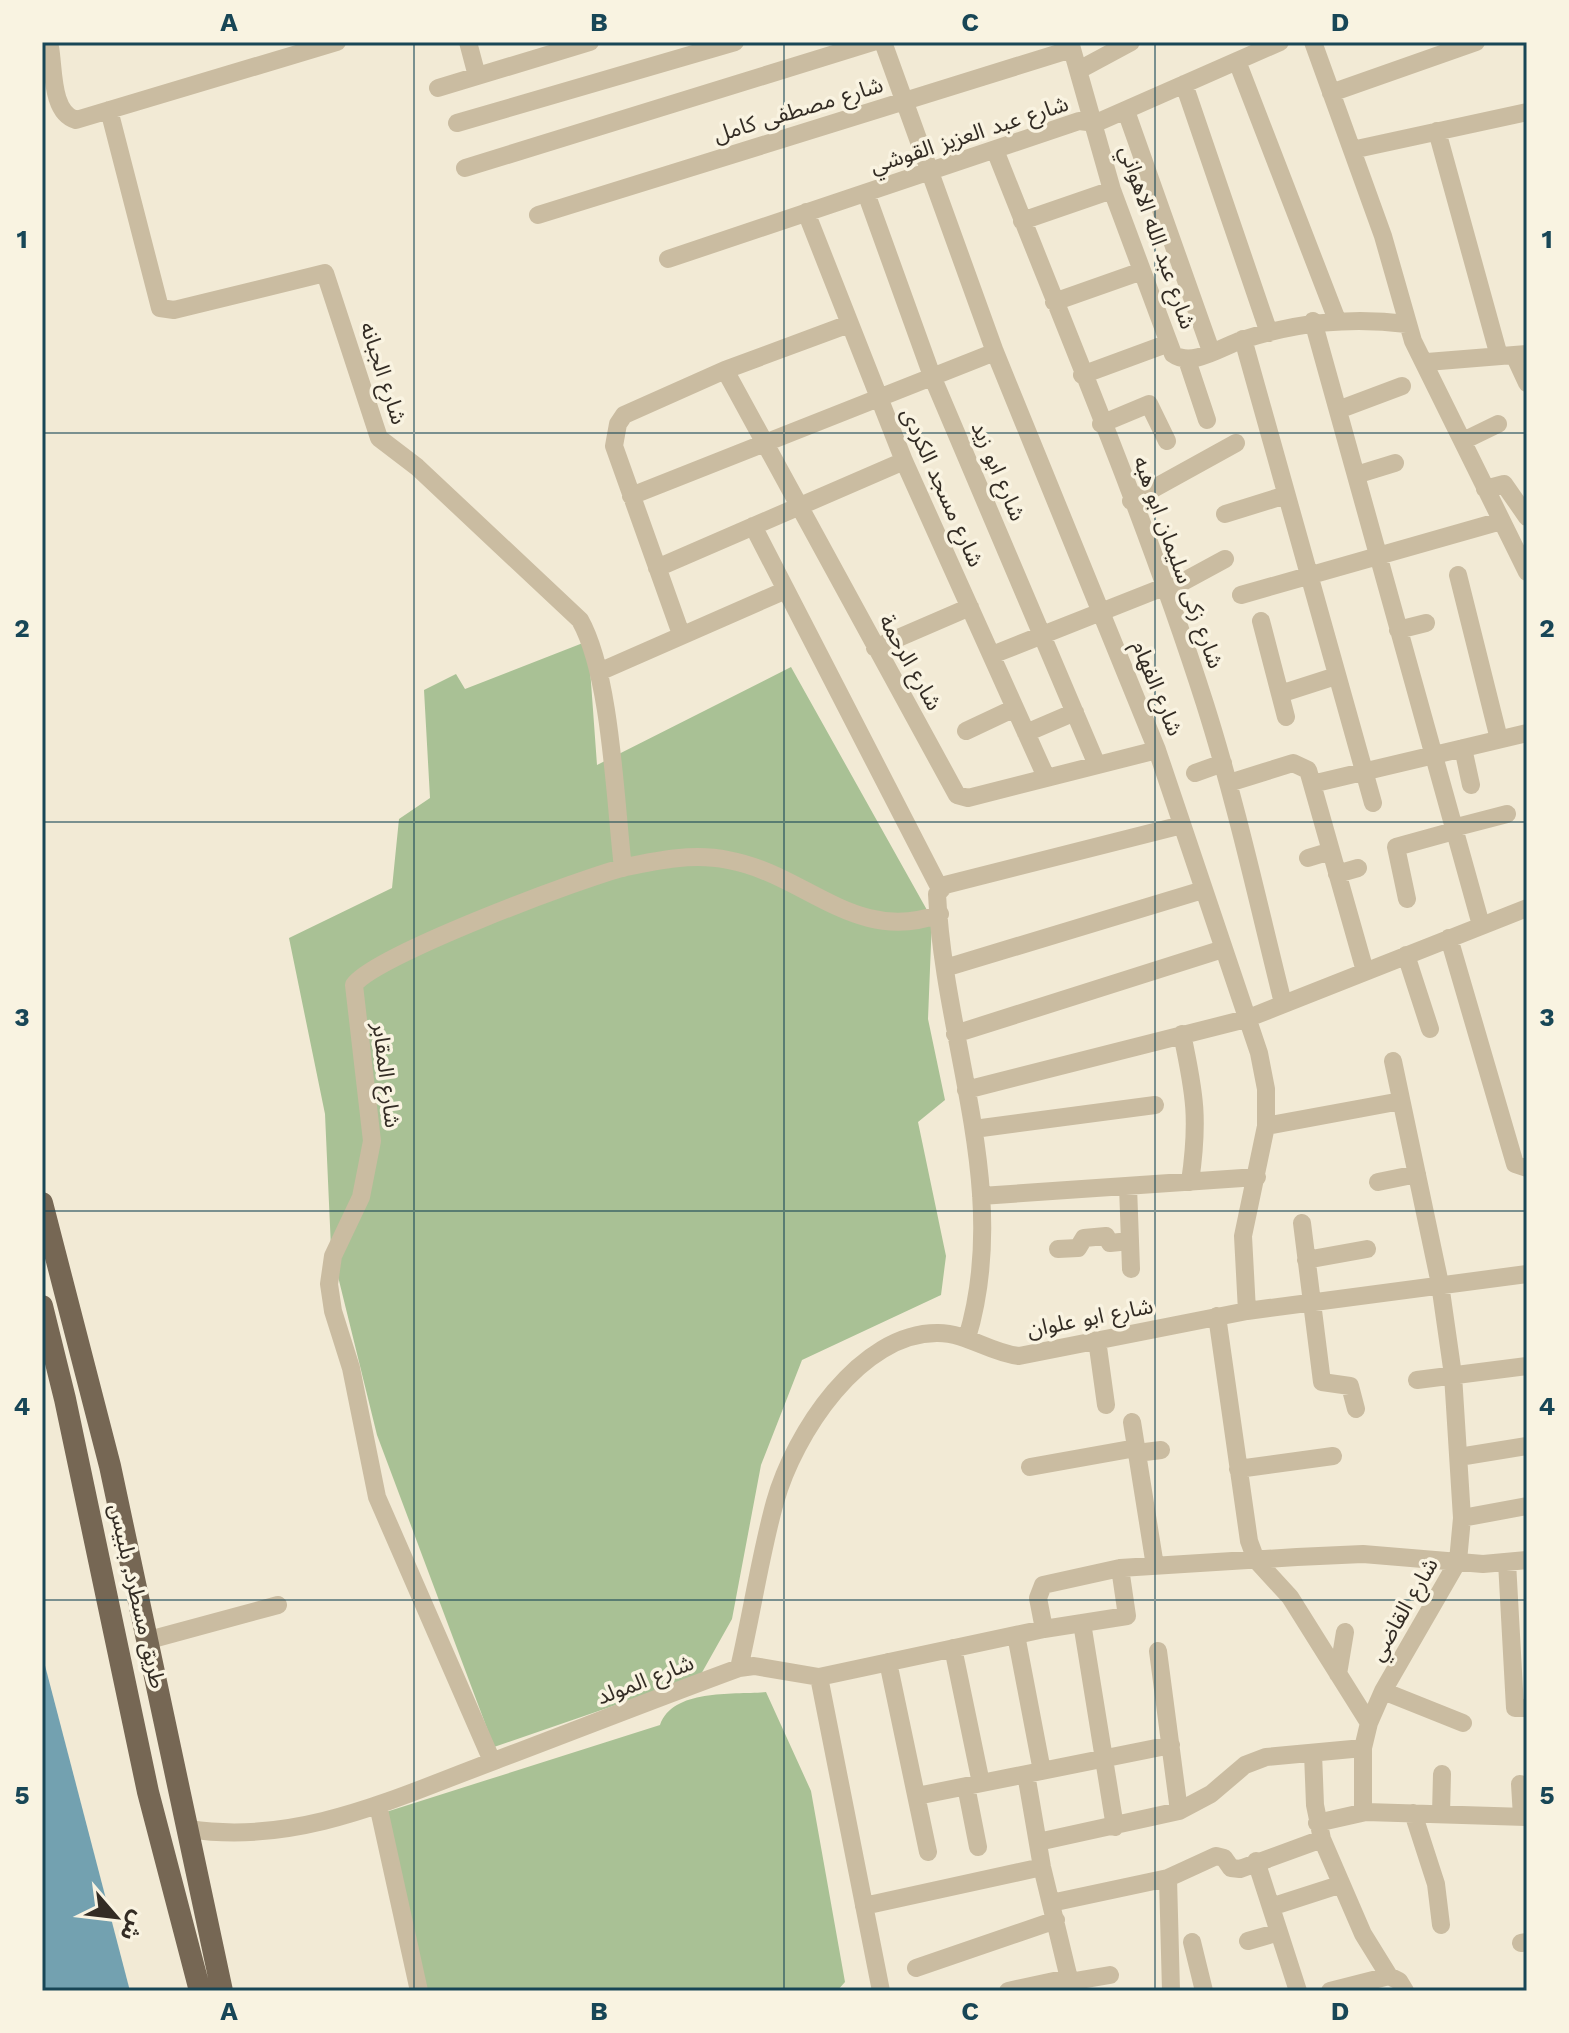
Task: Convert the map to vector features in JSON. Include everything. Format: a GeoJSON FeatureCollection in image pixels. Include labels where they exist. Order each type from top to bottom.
{"type":"FeatureCollection","features":[{"type":"Feature","properties":{"kind":"main road","name":"طريق مسطرد, بلبيس"},"geometry":{"type":"LineString","coordinates":[[42,1203],[91,1386],[149,1640],[222,1991]]}},
{"type":"Feature","properties":{"kind":"main road","name":"طريق مسطرد, بلبيس"},"geometry":{"type":"LineString","coordinates":[[42,1306],[75,1443],[148,1792],[200,1991]]}},
{"type":"Feature","properties":{"kind":"main road"},"geometry":{"type":"LineString","coordinates":[[148,1792],[180,1784]]}},
{"type":"Feature","properties":{"kind":"street"},"geometry":{"type":"LineString","coordinates":[[69,42],[46,48],[63,112],[76,120],[337,42]]}},
{"type":"Feature","properties":{"kind":"street"},"geometry":{"type":"LineString","coordinates":[[468,42],[477,76]]}},
{"type":"Feature","properties":{"kind":"street"},"geometry":{"type":"LineString","coordinates":[[438,88],[590,42]]}},
{"type":"Feature","properties":{"kind":"street"},"geometry":{"type":"LineString","coordinates":[[457,123],[735,42]]}},
{"type":"Feature","properties":{"kind":"street"},"geometry":{"type":"LineString","coordinates":[[465,168],[873,42]]}},
{"type":"Feature","properties":{"kind":"street","name":"شارع الفهام"},"geometry":{"type":"LineString","coordinates":[[883,42],[995,352],[1157,750],[1264,1077],[1266,1126],[1243,1236],[1247,1311]]}},
{"type":"Feature","properties":{"kind":"street"},"geometry":{"type":"LineString","coordinates":[[1079,70],[1131,42]]}},
{"type":"Feature","properties":{"kind":"street","name":"شارع عبد العزيز القوشي"},"geometry":{"type":"LineString","coordinates":[[668,259],[1079,121],[1096,123],[1280,42]]}},
{"type":"Feature","properties":{"kind":"street"},"geometry":{"type":"LineString","coordinates":[[1313,42],[1401,288],[1407,324],[1418,352],[1427,362],[1527,572]]}},
{"type":"Feature","properties":{"kind":"street"},"geometry":{"type":"LineString","coordinates":[[1331,93],[1476,42]]}},
{"type":"Feature","properties":{"kind":"street","name":"شارع مصطفى كامل"},"geometry":{"type":"LineString","coordinates":[[538,215],[1071,45]]}},
{"type":"Feature","properties":{"kind":"street","name":"شارع عبد الله الاهواني"},"geometry":{"type":"LineString","coordinates":[[1071,45],[1096,123],[1112,190],[1173,354],[1187,360],[1243,339],[1313,321],[1407,324]]}},
{"type":"Feature","properties":{"kind":"street"},"geometry":{"type":"LineString","coordinates":[[1237,61],[1337,320]]}},
{"type":"Feature","properties":{"kind":"street"},"geometry":{"type":"LineString","coordinates":[[1184,84],[1269,333]]}},
{"type":"Feature","properties":{"kind":"street","name":"شارع الجبانه"},"geometry":{"type":"LineString","coordinates":[[109,110],[160,308],[174,310],[319,272],[328,275],[379,438],[417,467],[568,605],[589,636],[599,672],[623,868]]}},
{"type":"Feature","properties":{"kind":"street"},"geometry":{"type":"LineString","coordinates":[[1126,111],[1211,351]]}},
{"type":"Feature","properties":{"kind":"street"},"geometry":{"type":"LineString","coordinates":[[1352,150],[1527,112]]}},
{"type":"Feature","properties":{"kind":"street"},"geometry":{"type":"LineString","coordinates":[[1437,131],[1513,355],[1527,383]]}},
{"type":"Feature","properties":{"kind":"street","name":"شارع زكى سليمان ابو هبه"},"geometry":{"type":"LineString","coordinates":[[995,150],[1165,589],[1229,783],[1283,1003]]}},
{"type":"Feature","properties":{"kind":"street"},"geometry":{"type":"LineString","coordinates":[[1022,221],[1112,190]]}},
{"type":"Feature","properties":{"kind":"street","name":"شارع ابو زيد"},"geometry":{"type":"LineString","coordinates":[[866,193],[932,376],[1034,593],[1042,635],[1097,765]]}},
{"type":"Feature","properties":{"kind":"street","name":"شارع مسجد الكردى"},"geometry":{"type":"LineString","coordinates":[[806,212],[904,461],[1046,777]]}},
{"type":"Feature","properties":{"kind":"street"},"geometry":{"type":"LineString","coordinates":[[1054,302],[1142,271]]}},
{"type":"Feature","properties":{"kind":"street"},"geometry":{"type":"LineString","coordinates":[[1313,321],[1481,925]]}},
{"type":"Feature","properties":{"kind":"street"},"geometry":{"type":"LineString","coordinates":[[681,634],[614,446],[618,424],[624,415],[725,370],[849,324]]}},
{"type":"Feature","properties":{"kind":"street"},"geometry":{"type":"LineString","coordinates":[[1243,339],[1373,803]]}},
{"type":"Feature","properties":{"kind":"street"},"geometry":{"type":"LineString","coordinates":[[1082,375],[1169,343]]}},
{"type":"Feature","properties":{"kind":"street"},"geometry":{"type":"LineString","coordinates":[[631,496],[995,352]]}},
{"type":"Feature","properties":{"kind":"street"},"geometry":{"type":"LineString","coordinates":[[1427,362],[1513,355]]}},
{"type":"Feature","properties":{"kind":"street"},"geometry":{"type":"LineString","coordinates":[[1187,360],[1207,420]]}},
{"type":"Feature","properties":{"kind":"street","name":"شارع الرحمة"},"geometry":{"type":"LineString","coordinates":[[725,370],[762,445],[801,506],[957,795],[968,798],[1157,750]]}},
{"type":"Feature","properties":{"kind":"street"},"geometry":{"type":"LineString","coordinates":[[1338,410],[1402,386]]}},
{"type":"Feature","properties":{"kind":"street"},"geometry":{"type":"LineString","coordinates":[[1101,424],[1149,404],[1167,441]]}},
{"type":"Feature","properties":{"kind":"street"},"geometry":{"type":"LineString","coordinates":[[1463,441],[1498,424]]}},
{"type":"Feature","properties":{"kind":"street"},"geometry":{"type":"LineString","coordinates":[[1131,501],[1236,443]]}},
{"type":"Feature","properties":{"kind":"street"},"geometry":{"type":"LineString","coordinates":[[657,568],[904,461]]}},
{"type":"Feature","properties":{"kind":"street"},"geometry":{"type":"LineString","coordinates":[[1356,475],[1395,463]]}},
{"type":"Feature","properties":{"kind":"street"},"geometry":{"type":"LineString","coordinates":[[1485,489],[1504,484],[1527,517]]}},
{"type":"Feature","properties":{"kind":"street"},"geometry":{"type":"LineString","coordinates":[[1225,514],[1286,495]]}},
{"type":"Feature","properties":{"kind":"street"},"geometry":{"type":"LineString","coordinates":[[1241,595],[1501,521]]}},
{"type":"Feature","properties":{"kind":"street"},"geometry":{"type":"LineString","coordinates":[[753,526],[938,892],[945,968],[974,1129],[981,1196],[984,1268],[967,1338]]}},
{"type":"Feature","properties":{"kind":"street"},"geometry":{"type":"LineString","coordinates":[[992,655],[1165,589],[1225,559]]}},
{"type":"Feature","properties":{"kind":"street"},"geometry":{"type":"LineString","coordinates":[[1458,575],[1499,739]]}},
{"type":"Feature","properties":{"kind":"street"},"geometry":{"type":"LineString","coordinates":[[599,672],[786,590]]}},
{"type":"Feature","properties":{"kind":"street"},"geometry":{"type":"LineString","coordinates":[[875,648],[970,607]]}},
{"type":"Feature","properties":{"kind":"street"},"geometry":{"type":"LineString","coordinates":[[1261,621],[1286,717]]}},
{"type":"Feature","properties":{"kind":"street"},"geometry":{"type":"LineString","coordinates":[[1398,630],[1426,623]]}},
{"type":"Feature","properties":{"kind":"street"},"geometry":{"type":"LineString","coordinates":[[1280,694],[1336,676]]}},
{"type":"Feature","properties":{"kind":"street"},"geometry":{"type":"LineString","coordinates":[[966,731],[1015,708]]}},
{"type":"Feature","properties":{"kind":"street"},"geometry":{"type":"LineString","coordinates":[[1026,733],[1075,712]]}},
{"type":"Feature","properties":{"kind":"street"},"geometry":{"type":"LineString","coordinates":[[1312,784],[1527,733]]}},
{"type":"Feature","properties":{"kind":"street"},"geometry":{"type":"LineString","coordinates":[[1463,748],[1471,785]]}},
{"type":"Feature","properties":{"kind":"street"},"geometry":{"type":"LineString","coordinates":[[1195,773],[1223,763]]}},
{"type":"Feature","properties":{"kind":"street"},"geometry":{"type":"LineString","coordinates":[[1229,783],[1293,763],[1308,770],[1365,971]]}},
{"type":"Feature","properties":{"kind":"street"},"geometry":{"type":"LineString","coordinates":[[1407,899],[1396,847],[1507,814]]}},
{"type":"Feature","properties":{"kind":"street"},"geometry":{"type":"LineString","coordinates":[[938,892],[1182,825]]}},
{"type":"Feature","properties":{"kind":"street"},"geometry":{"type":"LineString","coordinates":[[1308,858],[1331,851]]}},
{"type":"Feature","properties":{"kind":"street","name":"شارع المقابر"},"geometry":{"type":"LineString","coordinates":[[492,1761],[377,1497],[351,1368],[333,1311],[329,1284],[333,1256],[361,1197],[371,1160],[372,1141],[352,992],[363,975],[420,945],[573,884],[623,868],[680,858],[731,860],[755,867],[867,919],[904,923],[940,914]]}},
{"type":"Feature","properties":{"kind":"street"},"geometry":{"type":"LineString","coordinates":[[1337,874],[1358,868]]}},
{"type":"Feature","properties":{"kind":"street"},"geometry":{"type":"LineString","coordinates":[[945,968],[1203,890]]}},
{"type":"Feature","properties":{"kind":"street"},"geometry":{"type":"LineString","coordinates":[[966,1090],[1246,1019],[1527,908]]}},
{"type":"Feature","properties":{"kind":"street"},"geometry":{"type":"LineString","coordinates":[[1449,938],[1515,1164],[1527,1168]]}},
{"type":"Feature","properties":{"kind":"street"},"geometry":{"type":"LineString","coordinates":[[955,1034],[1223,949]]}},
{"type":"Feature","properties":{"kind":"street"},"geometry":{"type":"LineString","coordinates":[[1406,955],[1430,1029]]}},
{"type":"Feature","properties":{"kind":"street"},"geometry":{"type":"LineString","coordinates":[[1182,1034],[1196,1098],[1197,1129],[1190,1182]]}},
{"type":"Feature","properties":{"kind":"street","name":"شارع القاضي"},"geometry":{"type":"LineString","coordinates":[[1365,1811],[1363,1748],[1369,1723],[1383,1691],[1458,1561],[1462,1518],[1453,1375],[1440,1284],[1393,1061]]}},
{"type":"Feature","properties":{"kind":"street"},"geometry":{"type":"LineString","coordinates":[[1266,1126],[1401,1101]]}},
{"type":"Feature","properties":{"kind":"street"},"geometry":{"type":"LineString","coordinates":[[974,1129],[1155,1105]]}},
{"type":"Feature","properties":{"kind":"street"},"geometry":{"type":"LineString","coordinates":[[1378,1182],[1417,1174]]}},
{"type":"Feature","properties":{"kind":"street"},"geometry":{"type":"LineString","coordinates":[[981,1196],[1257,1177]]}},
{"type":"Feature","properties":{"kind":"street"},"geometry":{"type":"LineString","coordinates":[[1128,1186],[1131,1269]]}},
{"type":"Feature","properties":{"kind":"street"},"geometry":{"type":"LineString","coordinates":[[1302,1223],[1322,1382],[1350,1386],[1356,1409]]}},
{"type":"Feature","properties":{"kind":"street"},"geometry":{"type":"LineString","coordinates":[[1058,1249],[1078,1248],[1084,1238],[1106,1236],[1110,1243],[1130,1241]]}},
{"type":"Feature","properties":{"kind":"street"},"geometry":{"type":"LineString","coordinates":[[1306,1260],[1367,1249]]}},
{"type":"Feature","properties":{"kind":"street","name":"شارع ابو علوان"},"geometry":{"type":"LineString","coordinates":[[739,1668],[776,1500],[795,1451],[824,1405],[859,1365],[882,1348],[910,1336],[939,1333],[967,1338],[1001,1354],[1019,1356],[1247,1311],[1527,1274]]}},
{"type":"Feature","properties":{"kind":"street"},"geometry":{"type":"LineString","coordinates":[[1217,1316],[1249,1541],[1256,1560],[1290,1597],[1369,1723]]}},
{"type":"Feature","properties":{"kind":"street"},"geometry":{"type":"LineString","coordinates":[[1097,1340],[1106,1405]]}},
{"type":"Feature","properties":{"kind":"street"},"geometry":{"type":"LineString","coordinates":[[1417,1380],[1527,1366]]}},
{"type":"Feature","properties":{"kind":"street"},"geometry":{"type":"LineString","coordinates":[[1132,1422],[1155,1566]]}},
{"type":"Feature","properties":{"kind":"street"},"geometry":{"type":"LineString","coordinates":[[1459,1457],[1527,1446]]}},
{"type":"Feature","properties":{"kind":"street"},"geometry":{"type":"LineString","coordinates":[[1030,1467],[1161,1450]]}},
{"type":"Feature","properties":{"kind":"street"},"geometry":{"type":"LineString","coordinates":[[1238,1469],[1333,1456]]}},
{"type":"Feature","properties":{"kind":"street"},"geometry":{"type":"LineString","coordinates":[[1462,1518],[1527,1506]]}},
{"type":"Feature","properties":{"kind":"street"},"geometry":{"type":"LineString","coordinates":[[1044,1629],[1038,1598],[1043,1585],[1120,1568],[1363,1554],[1458,1561],[1527,1560]]}},
{"type":"Feature","properties":{"kind":"street"},"geometry":{"type":"LineString","coordinates":[[1507,1562],[1515,1708],[1523,1709]]}},
{"type":"Feature","properties":{"kind":"street","name":"شارع المولد"},"geometry":{"type":"LineString","coordinates":[[189,1829],[248,1834],[307,1828],[378,1805],[739,1668],[754,1666],[819,1677],[1044,1629],[1127,1616],[1120,1568]]}},
{"type":"Feature","properties":{"kind":"street"},"geometry":{"type":"LineString","coordinates":[[149,1640],[278,1605]]}},
{"type":"Feature","properties":{"kind":"street"},"geometry":{"type":"LineString","coordinates":[[1082,1623],[1115,1827]]}},
{"type":"Feature","properties":{"kind":"street"},"geometry":{"type":"LineString","coordinates":[[1338,1674],[1345,1632]]}},
{"type":"Feature","properties":{"kind":"street"},"geometry":{"type":"LineString","coordinates":[[1016,1635],[1034,1772],[1038,1842],[1070,1984]]}},
{"type":"Feature","properties":{"kind":"street"},"geometry":{"type":"LineString","coordinates":[[953,1648],[973,1784],[978,1847]]}},
{"type":"Feature","properties":{"kind":"street"},"geometry":{"type":"LineString","coordinates":[[1158,1651],[1179,1811]]}},
{"type":"Feature","properties":{"kind":"street"},"geometry":{"type":"LineString","coordinates":[[888,1662],[928,1852]]}},
{"type":"Feature","properties":{"kind":"street"},"geometry":{"type":"LineString","coordinates":[[819,1677],[881,1991]]}},
{"type":"Feature","properties":{"kind":"street"},"geometry":{"type":"LineString","coordinates":[[1383,1691],[1463,1723]]}},
{"type":"Feature","properties":{"kind":"street"},"geometry":{"type":"LineString","coordinates":[[917,1796],[1171,1745]]}},
{"type":"Feature","properties":{"kind":"street"},"geometry":{"type":"LineString","coordinates":[[1038,1842],[1179,1811],[1211,1794],[1245,1765],[1266,1757],[1363,1748]]}},
{"type":"Feature","properties":{"kind":"street"},"geometry":{"type":"LineString","coordinates":[[1313,1753],[1319,1831],[1339,1885],[1389,1976],[1399,1981],[1405,1991]]}},
{"type":"Feature","properties":{"kind":"street"},"geometry":{"type":"LineString","coordinates":[[1441,1814],[1442,1774]]}},
{"type":"Feature","properties":{"kind":"street"},"geometry":{"type":"LineString","coordinates":[[916,1968],[1054,1912],[1168,1878],[1216,1856],[1236,1869],[1365,1811],[1525,1817],[1520,1784]]}},
{"type":"Feature","properties":{"kind":"street"},"geometry":{"type":"LineString","coordinates":[[378,1805],[419,1991]]}},
{"type":"Feature","properties":{"kind":"street"},"geometry":{"type":"LineString","coordinates":[[1413,1813],[1436,1884],[1441,1925]]}},
{"type":"Feature","properties":{"kind":"street"},"geometry":{"type":"LineString","coordinates":[[1256,1861],[1298,1991]]}},
{"type":"Feature","properties":{"kind":"street"},"geometry":{"type":"LineString","coordinates":[[864,1906],[1042,1867]]}},
{"type":"Feature","properties":{"kind":"street"},"geometry":{"type":"LineString","coordinates":[[1168,1878],[1171,1991]]}},
{"type":"Feature","properties":{"kind":"street"},"geometry":{"type":"LineString","coordinates":[[1271,1907],[1339,1885]]}},
{"type":"Feature","properties":{"kind":"street"},"geometry":{"type":"LineString","coordinates":[[1248,1941],[1279,1932]]}},
{"type":"Feature","properties":{"kind":"street"},"geometry":{"type":"LineString","coordinates":[[1192,1942],[1204,1991]]}},
{"type":"Feature","properties":{"kind":"street"},"geometry":{"type":"LineString","coordinates":[[1008,1991],[1070,1984],[1110,1975]]}},
{"type":"Feature","properties":{"kind":"street"},"geometry":{"type":"LineString","coordinates":[[1330,1991],[1389,1976]]}},
{"type":"Feature","properties":{"kind":"green space"},"geometry":{"type":"Polygon","coordinates":[[[588,641],[597,765],[791,667],[932,919],[928,1019],[945,1100],[918,1122],[946,1256],[941,1295],[802,1360],[761,1465],[732,1619],[700,1676],[494,1747],[377,1435],[331,1248],[325,1114],[289,938],[392,888],[399,819],[430,798],[424,690],[456,674],[465,689],[588,641]]]}},
{"type":"Feature","properties":{"kind":"green space"},"geometry":{"type":"Polygon","coordinates":[[[766,1692],[811,1791],[845,1982],[837,1991],[426,1991],[386,1812],[660,1725],[667,1713],[691,1699],[766,1692]]]}},
{"type":"Feature","properties":{"kind":"water"},"geometry":{"type":"Polygon","coordinates":[[[42,1654],[130,1991],[42,1991],[42,1654]]]}}]}
